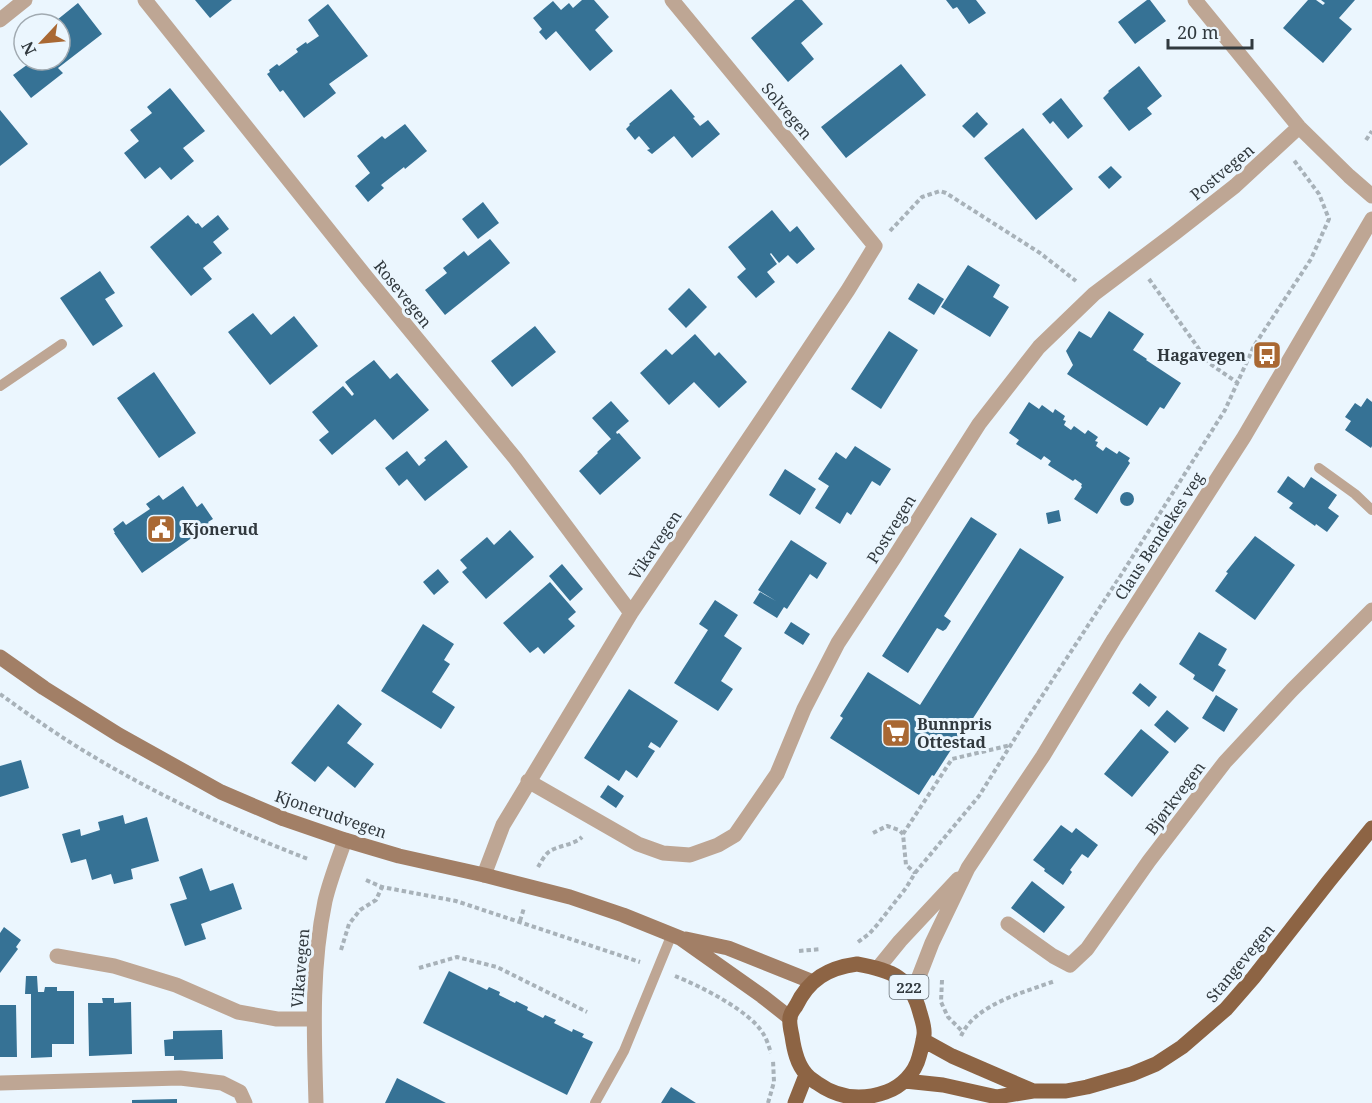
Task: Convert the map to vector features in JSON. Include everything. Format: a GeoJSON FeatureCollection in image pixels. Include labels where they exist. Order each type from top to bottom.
{"type":"FeatureCollection","features":[{"type":"Feature","properties":{"kind":"main road","name":"Kjonerudvegen"},"geometry":{"type":"LineString","coordinates":[[0,657],[44,688],[119,735],[222,792],[284,819],[399,856],[570,897],[676,936],[728,948],[813,982]]}},
{"type":"Feature","properties":{"kind":"main road","name":"Stangevegen"},"geometry":{"type":"LineString","coordinates":[[905,1081],[943,1085],[997,1097],[1033,1091],[1066,1091],[1107,1082],[1156,1064],[1182,1047],[1226,1010],[1372,828]]}},
{"type":"Feature","properties":{"kind":"main road","name":"Kjonerudvegen"},"geometry":{"type":"LineString","coordinates":[[676,936],[790,1018]]}},
{"type":"Feature","properties":{"kind":"main road","name":"222"},"geometry":{"type":"LineString","coordinates":[[790,1018],[800,999],[813,982],[840,966],[857,964],[878,968],[895,975],[913,992],[925,1032],[917,1064],[905,1081]]}},
{"type":"Feature","properties":{"kind":"main road"},"geometry":{"type":"LineString","coordinates":[[790,1018],[794,1048],[806,1075],[842,1100],[877,1095],[892,1090],[905,1081]]}},
{"type":"Feature","properties":{"kind":"main road","name":"Stangevegen"},"geometry":{"type":"LineString","coordinates":[[923,1040],[952,1056],[1033,1091]]}},
{"type":"Feature","properties":{"kind":"main road"},"geometry":{"type":"LineString","coordinates":[[795,1103],[806,1075]]}},
{"type":"Feature","properties":{"kind":"street"},"geometry":{"type":"LineString","coordinates":[[0,20],[25,0]]}},
{"type":"Feature","properties":{"kind":"street","name":"Rosevegen"},"geometry":{"type":"LineString","coordinates":[[145,0],[367,278],[515,458],[631,613]]}},
{"type":"Feature","properties":{"kind":"street","name":"Solvegen"},"geometry":{"type":"LineString","coordinates":[[672,0],[875,246]]}},
{"type":"Feature","properties":{"kind":"street"},"geometry":{"type":"LineString","coordinates":[[1195,0],[1299,127],[1348,176],[1372,196]]}},
{"type":"Feature","properties":{"kind":"street","name":"Postvegen"},"geometry":{"type":"LineString","coordinates":[[528,781],[638,844],[663,853],[690,855],[718,845],[735,835],[777,774],[804,709],[838,643],[979,424],[1039,347],[1094,294],[1235,186],[1299,127]]}},
{"type":"Feature","properties":{"kind":"street","name":"Claus Bendekes veg"},"geometry":{"type":"LineString","coordinates":[[913,992],[968,868],[1043,756],[1114,639],[1244,437],[1372,219]]}},
{"type":"Feature","properties":{"kind":"street","name":"Vikavegen"},"geometry":{"type":"LineString","coordinates":[[484,875],[503,825],[631,613],[875,246]]}},
{"type":"Feature","properties":{"kind":"street","name":"Bjørkvegen"},"geometry":{"type":"LineString","coordinates":[[1070,965],[1087,949],[1149,861],[1225,762],[1372,610]]}},
{"type":"Feature","properties":{"kind":"street","name":"Vikavegen"},"geometry":{"type":"LineString","coordinates":[[316,1103],[313,1019],[319,939],[324,909],[345,840]]}},
{"type":"Feature","properties":{"kind":"street","name":"Claus Bendekes veg"},"geometry":{"type":"LineString","coordinates":[[878,968],[968,868]]}},
{"type":"Feature","properties":{"kind":"street"},"geometry":{"type":"LineString","coordinates":[[1008,924],[1053,956],[1070,965]]}},
{"type":"Feature","properties":{"kind":"street"},"geometry":{"type":"LineString","coordinates":[[57,956],[114,966],[176,985],[238,1012],[277,1019],[313,1019]]}},
{"type":"Feature","properties":{"kind":"street"},"geometry":{"type":"LineString","coordinates":[[0,1083],[180,1078],[222,1083],[240,1092],[245,1103]]}},
{"type":"Feature","properties":{"kind":"lane"},"geometry":{"type":"LineString","coordinates":[[0,386],[62,344]]}},
{"type":"Feature","properties":{"kind":"lane"},"geometry":{"type":"LineString","coordinates":[[1319,468],[1355,494],[1372,510]]}},
{"type":"Feature","properties":{"kind":"lane"},"geometry":{"type":"LineString","coordinates":[[595,1103],[624,1051],[658,969],[676,936]]}},
{"type":"Feature","properties":{"kind":"path"},"geometry":{"type":"LineString","coordinates":[[1366,140],[1372,131]]}},
{"type":"Feature","properties":{"kind":"path"},"geometry":{"type":"LineString","coordinates":[[856,943],[877,925],[915,873],[979,796],[1213,430],[1225,410],[1254,346],[1311,260],[1329,219],[1319,194],[1281,144]]}},
{"type":"Feature","properties":{"kind":"path"},"geometry":{"type":"LineString","coordinates":[[875,246],[922,197],[940,191],[1040,253],[1094,294]]}},
{"type":"Feature","properties":{"kind":"path"},"geometry":{"type":"LineString","coordinates":[[1136,262],[1209,363],[1238,383]]}},
{"type":"Feature","properties":{"kind":"path"},"geometry":{"type":"LineString","coordinates":[[0,694],[68,741],[138,781],[207,816],[308,859]]}},
{"type":"Feature","properties":{"kind":"path"},"geometry":{"type":"LineString","coordinates":[[915,873],[906,865],[903,834],[951,759],[1011,745]]}},
{"type":"Feature","properties":{"kind":"path"},"geometry":{"type":"LineString","coordinates":[[873,833],[887,826],[903,834]]}},
{"type":"Feature","properties":{"kind":"path"},"geometry":{"type":"LineString","coordinates":[[534,873],[548,852],[566,844],[578,842],[582,837]]}},
{"type":"Feature","properties":{"kind":"path"},"geometry":{"type":"LineString","coordinates":[[366,880],[382,887],[456,901],[520,921],[658,969],[719,997],[749,1018],[764,1034],[773,1058],[774,1082],[770,1103]]}},
{"type":"Feature","properties":{"kind":"path"},"geometry":{"type":"LineString","coordinates":[[340,958],[349,924],[360,910],[376,900],[382,887]]}},
{"type":"Feature","properties":{"kind":"path"},"geometry":{"type":"LineString","coordinates":[[520,921],[526,901]]}},
{"type":"Feature","properties":{"kind":"path"},"geometry":{"type":"LineString","coordinates":[[789,951],[826,949]]}},
{"type":"Feature","properties":{"kind":"path"},"geometry":{"type":"LineString","coordinates":[[419,968],[457,957],[497,967],[587,1012]]}},
{"type":"Feature","properties":{"kind":"path"},"geometry":{"type":"LineString","coordinates":[[940,972],[941,1002],[948,1017],[963,1032],[973,1019],[994,1004],[1055,981],[1070,965]]}},
{"type":"Feature","properties":{"kind":"building"},"geometry":{"type":"Polygon","coordinates":[[[195,0],[232,0],[210,18],[195,0]]]}},
{"type":"Feature","properties":{"kind":"building"},"geometry":{"type":"Polygon","coordinates":[[[582,0],[594,0],[609,17],[595,30],[613,51],[590,71],[556,31],[546,40],[539,32],[542,29],[533,18],[553,1],[561,10],[569,3],[573,8],[582,0]]]}},
{"type":"Feature","properties":{"kind":"building"},"geometry":{"type":"Polygon","coordinates":[[[795,0],[802,0],[823,24],[801,43],[814,59],[788,82],[751,38],[795,0]]]}},
{"type":"Feature","properties":{"kind":"building"},"geometry":{"type":"Polygon","coordinates":[[[946,0],[976,0],[986,13],[969,24],[957,7],[953,9],[946,0]]]}},
{"type":"Feature","properties":{"kind":"building"},"geometry":{"type":"Polygon","coordinates":[[[1150,0],[1166,21],[1135,44],[1118,22],[1150,0]]]}},
{"type":"Feature","properties":{"kind":"building"},"geometry":{"type":"Polygon","coordinates":[[[1308,0],[1316,0],[1323,5],[1325,3],[1321,0],[1355,0],[1339,18],[1352,29],[1323,63],[1283,28],[1308,0]]]}},
{"type":"Feature","properties":{"kind":"building"},"geometry":{"type":"Polygon","coordinates":[[[78,3],[102,34],[72,57],[72,12],[67,12],[78,3]]]}},
{"type":"Feature","properties":{"kind":"building"},"geometry":{"type":"Polygon","coordinates":[[[328,4],[368,56],[329,84],[336,93],[304,118],[283,90],[280,92],[267,74],[277,64],[279,66],[298,52],[296,49],[319,36],[308,20],[328,4]]]}},
{"type":"Feature","properties":{"kind":"building"},"geometry":{"type":"Polygon","coordinates":[[[901,64],[926,95],[846,158],[821,127],[901,64]]]}},
{"type":"Feature","properties":{"kind":"building"},"geometry":{"type":"Polygon","coordinates":[[[1139,66],[1162,96],[1147,108],[1152,114],[1129,131],[1103,98],[1108,91],[1139,66]]]}},
{"type":"Feature","properties":{"kind":"building"},"geometry":{"type":"Polygon","coordinates":[[[17,72],[63,73],[31,98],[13,75],[17,72]]]}},
{"type":"Feature","properties":{"kind":"building"},"geometry":{"type":"Polygon","coordinates":[[[170,88],[205,131],[183,148],[194,161],[171,180],[160,167],[145,179],[124,153],[139,141],[130,130],[152,113],[147,107],[170,88]]]}},
{"type":"Feature","properties":{"kind":"building"},"geometry":{"type":"Polygon","coordinates":[[[671,89],[700,126],[708,120],[720,134],[692,158],[674,136],[652,154],[639,136],[635,140],[626,129],[671,89]]]}},
{"type":"Feature","properties":{"kind":"building"},"geometry":{"type":"Polygon","coordinates":[[[1061,98],[1083,126],[1068,139],[1053,121],[1050,124],[1042,114],[1061,98]]]}},
{"type":"Feature","properties":{"kind":"building"},"geometry":{"type":"Polygon","coordinates":[[[0,110],[28,144],[0,166],[0,110]]]}},
{"type":"Feature","properties":{"kind":"building"},"geometry":{"type":"Polygon","coordinates":[[[977,112],[988,124],[974,138],[962,126],[977,112]]]}},
{"type":"Feature","properties":{"kind":"building"},"geometry":{"type":"Polygon","coordinates":[[[405,124],[427,151],[381,185],[384,188],[368,202],[355,186],[370,173],[357,156],[382,136],[385,139],[405,124]]]}},
{"type":"Feature","properties":{"kind":"building"},"geometry":{"type":"Polygon","coordinates":[[[1023,128],[1073,189],[1036,220],[984,158],[1023,128]]]}},
{"type":"Feature","properties":{"kind":"building"},"geometry":{"type":"Polygon","coordinates":[[[1111,166],[1122,177],[1109,189],[1098,177],[1111,166]]]}},
{"type":"Feature","properties":{"kind":"building"},"geometry":{"type":"Polygon","coordinates":[[[483,202],[499,223],[478,239],[462,219],[483,202]]]}},
{"type":"Feature","properties":{"kind":"building"},"geometry":{"type":"Polygon","coordinates":[[[772,210],[790,232],[797,226],[815,249],[797,264],[788,255],[779,263],[771,253],[777,264],[767,272],[775,282],[756,298],[737,277],[746,269],[728,247],[772,210]]]}},
{"type":"Feature","properties":{"kind":"building"},"geometry":{"type":"Polygon","coordinates":[[[188,215],[202,228],[218,215],[229,229],[213,242],[222,253],[203,268],[212,279],[191,296],[150,247],[188,215]]]}},
{"type":"Feature","properties":{"kind":"building"},"geometry":{"type":"Polygon","coordinates":[[[490,239],[510,263],[445,315],[425,290],[447,273],[443,268],[464,251],[468,256],[490,239]]]}},
{"type":"Feature","properties":{"kind":"building"},"geometry":{"type":"Polygon","coordinates":[[[968,265],[1000,285],[993,297],[1009,307],[990,337],[941,307],[968,265]]]}},
{"type":"Feature","properties":{"kind":"building"},"geometry":{"type":"Polygon","coordinates":[[[100,271],[115,293],[105,299],[123,326],[93,346],[60,298],[100,271]]]}},
{"type":"Feature","properties":{"kind":"building"},"geometry":{"type":"Polygon","coordinates":[[[918,283],[944,299],[934,315],[908,299],[918,283]]]}},
{"type":"Feature","properties":{"kind":"building"},"geometry":{"type":"Polygon","coordinates":[[[689,288],[707,307],[686,328],[668,309],[689,288]]]}},
{"type":"Feature","properties":{"kind":"building"},"geometry":{"type":"Polygon","coordinates":[[[1109,311],[1144,334],[1133,350],[1181,383],[1164,409],[1160,407],[1147,426],[1067,374],[1073,365],[1066,351],[1079,331],[1091,338],[1109,311]]]}},
{"type":"Feature","properties":{"kind":"building"},"geometry":{"type":"Polygon","coordinates":[[[253,313],[271,335],[294,316],[318,346],[270,385],[228,332],[253,313]]]}},
{"type":"Feature","properties":{"kind":"building"},"geometry":{"type":"Polygon","coordinates":[[[535,326],[556,352],[512,387],[491,361],[535,326]]]}},
{"type":"Feature","properties":{"kind":"building"},"geometry":{"type":"Polygon","coordinates":[[[889,331],[918,350],[881,409],[851,389],[889,331]]]}},
{"type":"Feature","properties":{"kind":"building"},"geometry":{"type":"Polygon","coordinates":[[[695,334],[715,356],[719,352],[747,382],[719,408],[694,382],[669,405],[640,373],[666,349],[672,355],[695,334]]]}},
{"type":"Feature","properties":{"kind":"building"},"geometry":{"type":"Polygon","coordinates":[[[374,360],[390,379],[397,373],[429,410],[393,440],[375,419],[332,455],[319,440],[329,432],[312,412],[343,386],[352,396],[354,394],[345,382],[374,360]]]}},
{"type":"Feature","properties":{"kind":"building"},"geometry":{"type":"Polygon","coordinates":[[[154,372],[196,433],[159,458],[117,398],[154,372]]]}},
{"type":"Feature","properties":{"kind":"building"},"geometry":{"type":"Polygon","coordinates":[[[1367,398],[1372,402],[1371,448],[1345,430],[1351,421],[1345,417],[1355,403],[1361,407],[1367,398]]]}},
{"type":"Feature","properties":{"kind":"building"},"geometry":{"type":"Polygon","coordinates":[[[611,401],[629,421],[616,432],[617,434],[619,433],[641,458],[600,495],[579,471],[611,439],[592,418],[611,401]]]}},
{"type":"Feature","properties":{"kind":"building"},"geometry":{"type":"Polygon","coordinates":[[[1029,402],[1039,409],[1042,405],[1053,413],[1055,409],[1065,416],[1064,425],[1071,430],[1074,426],[1085,434],[1088,430],[1098,437],[1095,441],[1098,442],[1096,446],[1103,451],[1106,447],[1130,458],[1128,461],[1130,463],[1097,514],[1074,499],[1082,484],[1048,465],[1051,461],[1044,456],[1041,460],[1016,444],[1019,440],[1009,433],[1029,402]]]}},
{"type":"Feature","properties":{"kind":"building"},"geometry":{"type":"Polygon","coordinates":[[[446,440],[468,467],[425,501],[407,479],[399,486],[385,468],[407,451],[419,466],[426,460],[424,458],[446,440]]]}},
{"type":"Feature","properties":{"kind":"building"},"geometry":{"type":"Polygon","coordinates":[[[855,446],[891,469],[880,486],[872,481],[851,515],[847,512],[840,524],[815,508],[829,486],[818,479],[836,452],[846,459],[855,446]]]}},
{"type":"Feature","properties":{"kind":"building"},"geometry":{"type":"Polygon","coordinates":[[[785,469],[816,489],[800,515],[769,495],[785,469]]]}},
{"type":"Feature","properties":{"kind":"building"},"geometry":{"type":"Polygon","coordinates":[[[1288,476],[1304,488],[1311,477],[1337,495],[1328,508],[1339,516],[1327,532],[1289,508],[1293,503],[1277,492],[1288,476]]]}},
{"type":"Feature","properties":{"kind":"building"},"geometry":{"type":"Polygon","coordinates":[[[183,486],[197,507],[202,503],[213,519],[208,522],[210,525],[142,573],[113,529],[123,521],[126,525],[150,509],[146,504],[159,495],[163,500],[183,486]]]}},
{"type":"Feature","properties":{"kind":"building"},"geometry":{"type":"Polygon","coordinates":[[[1124,492],[1130,492],[1134,499],[1130,506],[1124,506],[1120,502],[1120,496],[1124,492]]]}},
{"type":"Feature","properties":{"kind":"building"},"geometry":{"type":"Polygon","coordinates":[[[1059,510],[1061,521],[1048,524],[1046,513],[1059,510]]]}},
{"type":"Feature","properties":{"kind":"building"},"geometry":{"type":"Polygon","coordinates":[[[971,517],[997,534],[944,616],[951,621],[946,629],[943,631],[937,628],[908,673],[882,656],[971,517]]]}},
{"type":"Feature","properties":{"kind":"building"},"geometry":{"type":"Polygon","coordinates":[[[510,530],[534,557],[486,599],[462,572],[467,568],[460,560],[487,537],[494,545],[510,530]]]}},
{"type":"Feature","properties":{"kind":"building"},"geometry":{"type":"Polygon","coordinates":[[[1255,536],[1295,565],[1255,620],[1215,591],[1228,573],[1226,572],[1255,536]]]}},
{"type":"Feature","properties":{"kind":"building"},"geometry":{"type":"Polygon","coordinates":[[[791,540],[827,563],[817,579],[810,574],[787,609],[784,607],[777,618],[753,603],[760,592],[776,601],[758,590],[791,540]]]}},
{"type":"Feature","properties":{"kind":"building"},"geometry":{"type":"Polygon","coordinates":[[[1020,548],[1064,577],[970,723],[919,795],[830,738],[843,718],[840,716],[868,672],[920,705],[1020,548]]]}},
{"type":"Feature","properties":{"kind":"building"},"geometry":{"type":"Polygon","coordinates":[[[562,564],[583,589],[570,601],[549,576],[562,564]]]}},
{"type":"Feature","properties":{"kind":"building"},"geometry":{"type":"Polygon","coordinates":[[[438,569],[449,582],[434,595],[423,582],[438,569]]]}},
{"type":"Feature","properties":{"kind":"building"},"geometry":{"type":"Polygon","coordinates":[[[550,582],[576,612],[568,619],[575,626],[544,654],[538,647],[530,653],[503,623],[550,582]]]}},
{"type":"Feature","properties":{"kind":"building"},"geometry":{"type":"Polygon","coordinates":[[[715,600],[738,615],[724,636],[742,648],[721,681],[733,689],[718,711],[674,683],[708,630],[699,624],[715,600]]]}},
{"type":"Feature","properties":{"kind":"building"},"geometry":{"type":"Polygon","coordinates":[[[791,622],[810,634],[803,645],[784,633],[791,622]]]}},
{"type":"Feature","properties":{"kind":"building"},"geometry":{"type":"Polygon","coordinates":[[[423,624],[454,644],[444,660],[450,664],[432,692],[455,707],[441,729],[381,691],[423,624]]]}},
{"type":"Feature","properties":{"kind":"building"},"geometry":{"type":"Polygon","coordinates":[[[1199,632],[1227,649],[1218,665],[1226,670],[1213,692],[1193,679],[1195,675],[1179,664],[1199,632]]]}},
{"type":"Feature","properties":{"kind":"building"},"geometry":{"type":"Polygon","coordinates":[[[1140,683],[1157,697],[1149,707],[1132,693],[1140,683]]]}},
{"type":"Feature","properties":{"kind":"building"},"geometry":{"type":"Polygon","coordinates":[[[629,689],[678,721],[660,748],[651,742],[648,747],[655,751],[637,778],[626,770],[619,781],[584,758],[629,689]]]}},
{"type":"Feature","properties":{"kind":"building"},"geometry":{"type":"Polygon","coordinates":[[[1216,695],[1238,709],[1224,732],[1202,718],[1216,695]]]}},
{"type":"Feature","properties":{"kind":"building"},"geometry":{"type":"Polygon","coordinates":[[[338,704],[362,724],[347,743],[374,764],[355,788],[328,766],[315,782],[291,763],[338,704]]]}},
{"type":"Feature","properties":{"kind":"building"},"geometry":{"type":"Polygon","coordinates":[[[1167,710],[1189,728],[1175,743],[1154,725],[1167,710]]]}},
{"type":"Feature","properties":{"kind":"building"},"geometry":{"type":"Polygon","coordinates":[[[1141,729],[1169,752],[1132,797],[1104,774],[1141,729]]]}},
{"type":"Feature","properties":{"kind":"building"},"geometry":{"type":"Polygon","coordinates":[[[21,760],[29,788],[0,797],[0,766],[21,760]]]}},
{"type":"Feature","properties":{"kind":"building"},"geometry":{"type":"Polygon","coordinates":[[[608,785],[624,796],[616,808],[600,797],[608,785]]]}},
{"type":"Feature","properties":{"kind":"building"},"geometry":{"type":"Polygon","coordinates":[[[123,815],[125,824],[147,817],[159,861],[131,869],[133,879],[114,884],[111,874],[92,880],[86,859],[71,863],[62,834],[80,829],[81,836],[100,830],[98,822],[123,815]]]}},
{"type":"Feature","properties":{"kind":"building"},"geometry":{"type":"Polygon","coordinates":[[[1061,825],[1072,833],[1076,828],[1098,845],[1088,858],[1082,854],[1070,870],[1072,872],[1063,885],[1033,860],[1061,825]]]}},
{"type":"Feature","properties":{"kind":"building"},"geometry":{"type":"Polygon","coordinates":[[[202,868],[210,891],[233,883],[242,909],[201,924],[206,939],[185,946],[170,904],[187,899],[179,877],[202,868]]]}},
{"type":"Feature","properties":{"kind":"building"},"geometry":{"type":"Polygon","coordinates":[[[1032,881],[1065,907],[1044,933],[1011,908],[1032,881]]]}},
{"type":"Feature","properties":{"kind":"building"},"geometry":{"type":"Polygon","coordinates":[[[4,927],[21,940],[16,947],[18,949],[0,973],[0,933],[4,927]]]}},
{"type":"Feature","properties":{"kind":"building"},"geometry":{"type":"Polygon","coordinates":[[[449,971],[487,990],[489,987],[500,992],[499,995],[528,1007],[527,1010],[543,1018],[545,1015],[556,1020],[554,1023],[572,1032],[573,1029],[584,1034],[582,1037],[593,1042],[567,1095],[423,1023],[449,971]]]}},
{"type":"Feature","properties":{"kind":"building"},"geometry":{"type":"Polygon","coordinates":[[[26,976],[37,976],[38,992],[44,992],[45,987],[57,987],[57,991],[74,991],[74,1044],[52,1044],[52,1057],[31,1058],[31,994],[25,994],[26,976]]]}},
{"type":"Feature","properties":{"kind":"building"},"geometry":{"type":"Polygon","coordinates":[[[102,998],[114,998],[114,1003],[131,1002],[132,1054],[89,1056],[88,1003],[103,1003],[102,998]]]}},
{"type":"Feature","properties":{"kind":"building"},"geometry":{"type":"Polygon","coordinates":[[[0,1005],[16,1005],[17,1057],[0,1057],[0,1005]]]}},
{"type":"Feature","properties":{"kind":"building"},"geometry":{"type":"Polygon","coordinates":[[[222,1030],[223,1059],[174,1060],[174,1056],[165,1056],[164,1040],[173,1039],[173,1031],[222,1030]]]}},
{"type":"Feature","properties":{"kind":"building"},"geometry":{"type":"Polygon","coordinates":[[[397,1078],[446,1103],[385,1103],[397,1078]]]}},
{"type":"Feature","properties":{"kind":"building"},"geometry":{"type":"Polygon","coordinates":[[[671,1087],[696,1103],[661,1103],[671,1087]]]}},
{"type":"Feature","properties":{"kind":"building"},"geometry":{"type":"Polygon","coordinates":[[[177,1099],[177,1103],[132,1103],[132,1100],[177,1099]]]}},
{"type":"Feature","properties":{"kind":"place","name":"Hagavegen"},"geometry":{"type":"Point","coordinates":[1267,355]}},
{"type":"Feature","properties":{"kind":"place","name":"Kjonerud"},"geometry":{"type":"Point","coordinates":[161,529]}},
{"type":"Feature","properties":{"kind":"place","name":"Bunnpris Ottestad"},"geometry":{"type":"Point","coordinates":[896,733]}}]}
